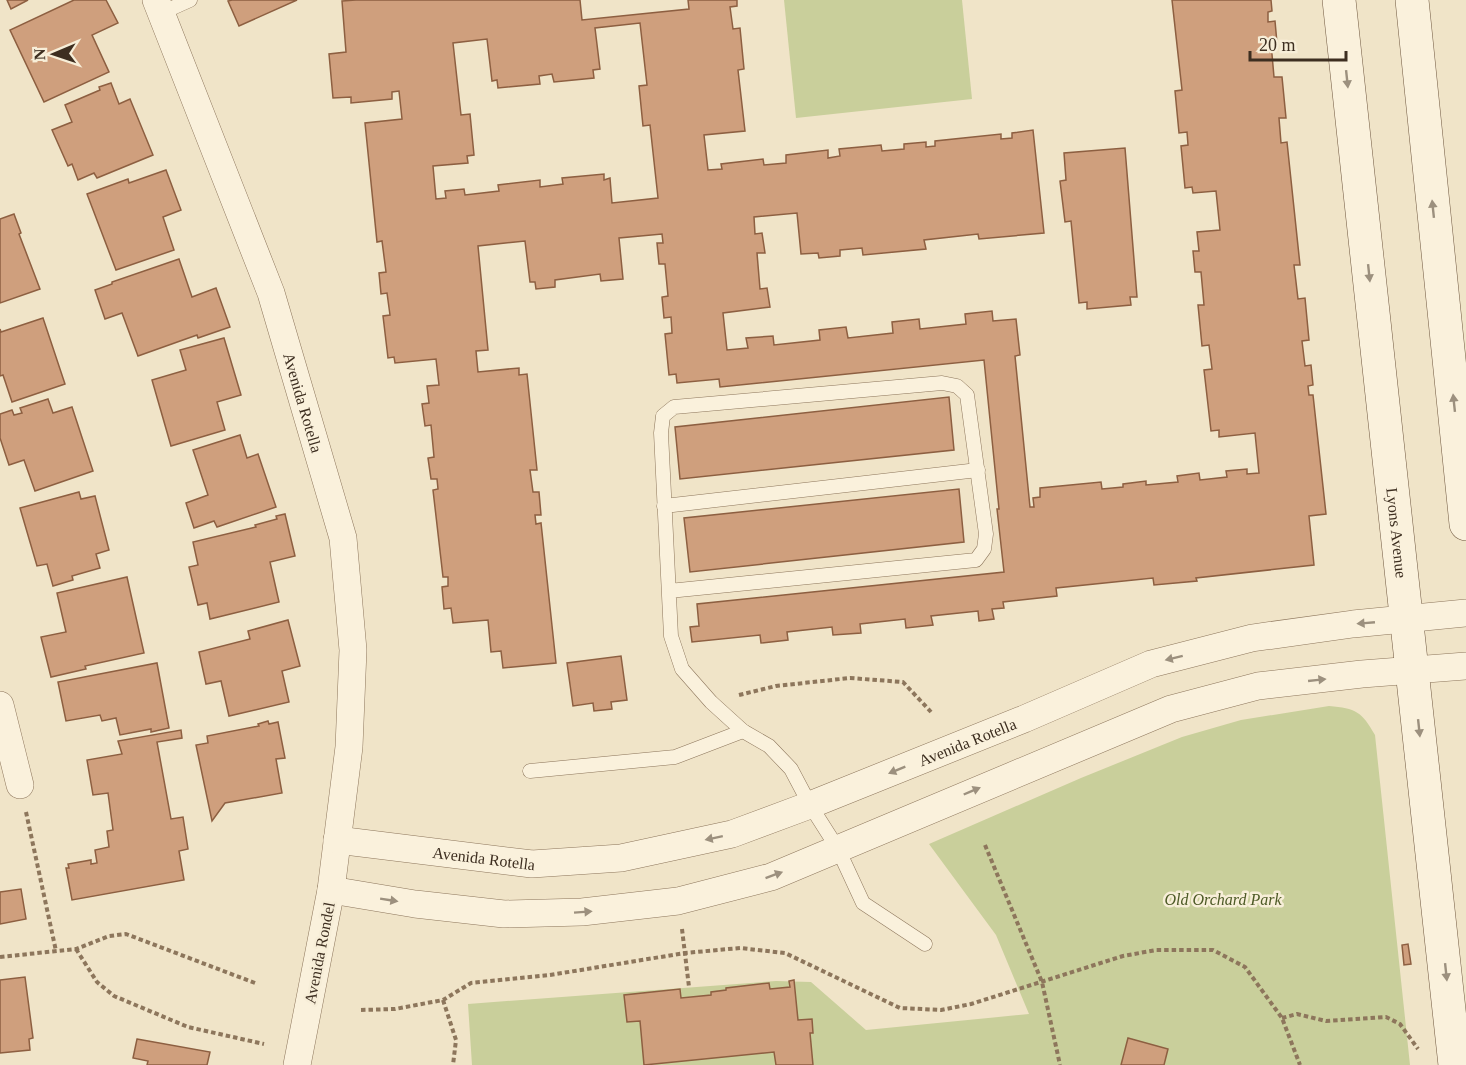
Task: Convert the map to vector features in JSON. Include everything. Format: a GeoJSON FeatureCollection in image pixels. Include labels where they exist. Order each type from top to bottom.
{"type":"FeatureCollection","features":[{"type":"Feature","properties":{"kind":"main road","name":"Lyons Avenue"},"geometry":{"type":"LineString","coordinates":[[1339,0],[1455,1065]]}},
{"type":"Feature","properties":{"kind":"main road"},"geometry":{"type":"LineString","coordinates":[[1412,0],[1458,362],[1466,524]]}},
{"type":"Feature","properties":{"kind":"street","name":"Avenida Rotella"},"geometry":{"type":"LineString","coordinates":[[159,6],[271,293],[343,538],[353,650],[349,747],[337,840],[532,864],[621,858],[732,834],[1024,719],[1151,664],[1252,638],[1466,613]]}},
{"type":"Feature","properties":{"kind":"street"},"geometry":{"type":"LineString","coordinates":[[331,890],[415,904],[504,914],[582,912],[678,902],[771,877],[1171,709],[1258,686],[1466,666]]}},
{"type":"Feature","properties":{"kind":"street"},"geometry":{"type":"LineString","coordinates":[[0,705],[20,785]]}},
{"type":"Feature","properties":{"kind":"street","name":"Avenida Rondel"},"geometry":{"type":"LineString","coordinates":[[297,1065],[331,890],[337,840]]}},
{"type":"Feature","properties":{"kind":"lane"},"geometry":{"type":"LineString","coordinates":[[159,6],[190,0]]}},
{"type":"Feature","properties":{"kind":"lane"},"geometry":{"type":"LineString","coordinates":[[669,591],[976,560],[984,549],[986,534],[967,395],[957,386],[942,383],[674,407],[663,416],[661,433],[671,636],[682,669],[711,702],[743,730],[770,746],[791,769],[810,805],[838,849],[863,903],[925,944]]}},
{"type":"Feature","properties":{"kind":"lane"},"geometry":{"type":"LineString","coordinates":[[664,506],[978,470]]}},
{"type":"Feature","properties":{"kind":"lane"},"geometry":{"type":"LineString","coordinates":[[530,771],[675,757],[743,730]]}},
{"type":"Feature","properties":{"kind":"path"},"geometry":{"type":"LineString","coordinates":[[711,702],[776,686],[850,678],[903,682],[931,712]]}},
{"type":"Feature","properties":{"kind":"path"},"geometry":{"type":"LineString","coordinates":[[20,785],[56,951]]}},
{"type":"Feature","properties":{"kind":"path"},"geometry":{"type":"LineString","coordinates":[[985,845],[1042,982],[1059,1065]]}},
{"type":"Feature","properties":{"kind":"path"},"geometry":{"type":"LineString","coordinates":[[682,932],[689,987]]}},
{"type":"Feature","properties":{"kind":"path"},"geometry":{"type":"LineString","coordinates":[[0,957],[76,949],[109,936],[126,934],[255,984]]}},
{"type":"Feature","properties":{"kind":"path"},"geometry":{"type":"LineString","coordinates":[[361,1010],[395,1009],[443,1000],[471,984],[550,975],[685,953],[740,948],[785,954],[900,1008],[941,1010],[971,1004],[1123,956],[1156,950],[1213,950],[1245,967],[1282,1018],[1299,1065]]}},
{"type":"Feature","properties":{"kind":"path"},"geometry":{"type":"LineString","coordinates":[[76,949],[97,982],[114,996],[188,1027],[264,1044]]}},
{"type":"Feature","properties":{"kind":"path"},"geometry":{"type":"LineString","coordinates":[[443,1000],[456,1040],[453,1065]]}},
{"type":"Feature","properties":{"kind":"path"},"geometry":{"type":"LineString","coordinates":[[1282,1018],[1297,1014],[1326,1021],[1386,1017],[1400,1024],[1418,1049]]}},
{"type":"Feature","properties":{"kind":"green space"},"geometry":{"type":"Polygon","coordinates":[[[784,0],[962,0],[972,99],[796,118],[784,0]]]}},
{"type":"Feature","properties":{"kind":"green space","name":"Old Orchard Park"},"geometry":{"type":"Polygon","coordinates":[[[1329,706],[1346,708],[1362,716],[1375,735],[1410,1065],[472,1065],[468,1004],[776,981],[811,982],[866,1030],[1029,1014],[996,935],[929,844],[1182,737],[1241,720],[1329,706]]]}},
{"type":"Feature","properties":{"kind":"building"},"geometry":{"type":"Polygon","coordinates":[[[7,0],[28,0],[11,9],[7,0]]]}},
{"type":"Feature","properties":{"kind":"building"},"geometry":{"type":"Polygon","coordinates":[[[74,0],[106,0],[118,23],[92,35],[109,72],[44,102],[10,30],[74,0]]]}},
{"type":"Feature","properties":{"kind":"building"},"geometry":{"type":"Polygon","coordinates":[[[297,0],[239,26],[228,1],[297,0]]]}},
{"type":"Feature","properties":{"kind":"building"},"geometry":{"type":"Polygon","coordinates":[[[580,0],[582,20],[689,9],[688,0],[737,0],[737,6],[730,7],[733,29],[740,28],[744,69],[738,70],[745,131],[704,135],[708,170],[722,169],[721,164],[763,159],[764,165],[786,163],[786,155],[828,150],[828,158],[840,156],[839,149],[881,145],[882,151],[904,149],[904,144],[926,142],[926,147],[935,146],[935,141],[1001,134],[1001,139],[1012,138],[1012,133],[1033,130],[1044,233],[979,239],[978,234],[924,240],[926,249],[863,255],[862,248],[840,250],[840,256],[819,258],[818,253],[801,254],[797,213],[754,217],[755,234],[762,233],[765,253],[757,253],[760,289],[767,288],[770,307],[723,313],[727,350],[748,348],[746,338],[773,336],[774,345],[820,340],[819,330],[846,327],[848,338],[893,333],[892,322],[919,319],[920,329],[966,324],[965,314],[992,311],[993,321],[1016,319],[1020,355],[1015,356],[1030,507],[1034,507],[1033,498],[1040,497],[1040,488],[1101,482],[1102,489],[1146,481],[1146,485],[1178,482],[1177,476],[1199,473],[1200,480],[1227,477],[1226,471],[1247,469],[1247,474],[1259,473],[1255,433],[1219,437],[1219,430],[1211,431],[1204,370],[1212,369],[1209,345],[1202,346],[1198,305],[1204,305],[1201,272],[1195,272],[1193,251],[1199,251],[1197,232],[1220,230],[1216,191],[1193,193],[1192,187],[1185,188],[1181,146],[1188,145],[1187,132],[1179,133],[1175,91],[1182,90],[1172,0],[1271,0],[1272,11],[1268,12],[1268,22],[1275,21],[1277,43],[1271,43],[1274,77],[1282,77],[1286,118],[1279,118],[1281,143],[1287,142],[1300,265],[1294,265],[1298,299],[1305,298],[1309,340],[1302,341],[1305,366],[1311,365],[1313,385],[1308,386],[1309,395],[1313,395],[1326,514],[1309,516],[1314,565],[1154,585],[1153,578],[1056,588],[1057,596],[1003,602],[1004,608],[992,609],[994,619],[979,621],[978,611],[931,616],[933,625],[906,628],[905,619],[860,624],[861,633],[833,635],[832,627],[787,632],[788,640],[761,643],[760,635],[692,642],[690,627],[699,626],[697,604],[1004,572],[984,360],[720,387],[719,379],[677,383],[676,374],[669,375],[665,334],[672,333],[671,317],[664,318],[662,297],[668,296],[665,264],[659,264],[657,243],[663,243],[662,234],[619,238],[623,279],[601,281],[600,274],[555,280],[555,287],[536,289],[535,282],[530,282],[525,241],[478,246],[488,350],[476,351],[478,372],[519,368],[519,375],[527,374],[537,470],[530,470],[533,492],[539,492],[541,515],[535,515],[536,524],[541,523],[556,663],[503,668],[501,651],[491,652],[488,620],[453,623],[451,608],[444,609],[442,587],[448,586],[448,577],[443,577],[433,490],[438,489],[437,479],[431,479],[428,458],[434,457],[431,425],[425,426],[422,404],[429,403],[427,386],[439,385],[436,359],[395,363],[394,357],[388,358],[383,316],[390,315],[387,293],[381,294],[379,273],[386,272],[382,241],[377,242],[365,123],[402,119],[399,91],[392,92],[392,99],[351,103],[351,97],[333,98],[329,54],[346,52],[342,1],[580,0]],[[640,23],[595,28],[600,69],[593,70],[594,78],[554,82],[552,74],[539,76],[540,84],[498,88],[497,80],[492,81],[487,39],[453,43],[461,115],[470,114],[474,155],[467,156],[468,163],[433,166],[436,199],[446,198],[445,191],[464,189],[465,195],[499,191],[498,185],[540,180],[540,187],[563,184],[562,178],[604,174],[604,180],[610,178],[612,203],[658,198],[650,125],[643,126],[639,86],[647,85],[640,23]]]}},
{"type":"Feature","properties":{"kind":"building"},"geometry":{"type":"Polygon","coordinates":[[[111,83],[119,104],[130,99],[153,155],[97,178],[94,173],[78,180],[72,164],[68,166],[52,130],[72,122],[65,105],[111,83]]]}},
{"type":"Feature","properties":{"kind":"building"},"geometry":{"type":"Polygon","coordinates":[[[1125,148],[1137,297],[1130,297],[1131,305],[1087,309],[1087,302],[1079,303],[1071,221],[1065,222],[1060,181],[1066,180],[1064,153],[1125,148]]]}},
{"type":"Feature","properties":{"kind":"building"},"geometry":{"type":"Polygon","coordinates":[[[166,170],[181,210],[163,217],[174,250],[116,270],[87,194],[128,179],[129,183],[166,170]]]}},
{"type":"Feature","properties":{"kind":"building"},"geometry":{"type":"Polygon","coordinates":[[[14,214],[21,233],[19,234],[40,289],[0,303],[0,219],[14,214]]]}},
{"type":"Feature","properties":{"kind":"building"},"geometry":{"type":"Polygon","coordinates":[[[179,259],[192,297],[216,288],[230,327],[198,338],[197,335],[138,356],[122,313],[105,319],[95,290],[179,259]]]}},
{"type":"Feature","properties":{"kind":"building"},"geometry":{"type":"Polygon","coordinates":[[[43,318],[65,384],[12,402],[3,375],[0,376],[0,329],[1,332],[43,318]]]}},
{"type":"Feature","properties":{"kind":"building"},"geometry":{"type":"Polygon","coordinates":[[[224,338],[241,395],[217,402],[225,430],[171,446],[152,380],[186,370],[180,350],[224,338]]]}},
{"type":"Feature","properties":{"kind":"building"},"geometry":{"type":"Polygon","coordinates":[[[949,397],[954,450],[680,479],[675,427],[949,397]]]}},
{"type":"Feature","properties":{"kind":"building"},"geometry":{"type":"Polygon","coordinates":[[[48,399],[53,413],[72,407],[93,471],[35,491],[24,460],[9,465],[0,438],[0,414],[12,410],[14,415],[22,413],[20,408],[48,399]]]}},
{"type":"Feature","properties":{"kind":"building"},"geometry":{"type":"Polygon","coordinates":[[[240,435],[247,458],[258,454],[276,507],[217,527],[214,521],[194,528],[186,503],[208,495],[193,450],[240,435]]]}},
{"type":"Feature","properties":{"kind":"building"},"geometry":{"type":"Polygon","coordinates":[[[959,489],[964,542],[690,572],[684,518],[959,489]]]}},
{"type":"Feature","properties":{"kind":"building"},"geometry":{"type":"Polygon","coordinates":[[[79,492],[81,499],[95,496],[109,550],[96,554],[100,568],[72,576],[73,580],[53,586],[47,564],[37,566],[20,508],[79,492]]]}},
{"type":"Feature","properties":{"kind":"building"},"geometry":{"type":"Polygon","coordinates":[[[285,514],[295,556],[270,562],[279,602],[210,619],[207,603],[198,605],[189,567],[198,565],[193,542],[256,527],[255,525],[277,519],[276,516],[285,514]]]}},
{"type":"Feature","properties":{"kind":"building"},"geometry":{"type":"Polygon","coordinates":[[[127,577],[144,653],[85,666],[86,669],[51,677],[41,637],[66,632],[57,593],[127,577]]]}},
{"type":"Feature","properties":{"kind":"building"},"geometry":{"type":"Polygon","coordinates":[[[288,620],[300,666],[282,671],[289,702],[229,716],[221,681],[206,684],[199,652],[250,639],[248,631],[288,620]]]}},
{"type":"Feature","properties":{"kind":"building"},"geometry":{"type":"Polygon","coordinates":[[[621,656],[627,700],[611,702],[612,709],[594,711],[593,703],[573,706],[567,663],[621,656]]]}},
{"type":"Feature","properties":{"kind":"building"},"geometry":{"type":"Polygon","coordinates":[[[157,663],[169,728],[120,735],[116,718],[102,721],[100,715],[66,721],[58,682],[157,663]]]}},
{"type":"Feature","properties":{"kind":"building"},"geometry":{"type":"Polygon","coordinates":[[[268,721],[269,724],[278,722],[285,758],[276,759],[282,793],[225,803],[212,821],[196,745],[208,743],[207,736],[259,726],[258,724],[268,721]]]}},
{"type":"Feature","properties":{"kind":"building"},"geometry":{"type":"Polygon","coordinates":[[[181,730],[182,738],[157,742],[171,819],[183,817],[188,849],[179,851],[184,880],[72,900],[66,868],[69,868],[68,864],[91,860],[91,864],[97,863],[95,850],[109,847],[107,831],[113,830],[108,793],[93,795],[87,760],[122,754],[118,741],[181,730]]]}},
{"type":"Feature","properties":{"kind":"building"},"geometry":{"type":"Polygon","coordinates":[[[21,889],[26,919],[0,924],[0,892],[21,889]]]}},
{"type":"Feature","properties":{"kind":"building"},"geometry":{"type":"Polygon","coordinates":[[[1408,944],[1411,964],[1404,965],[1402,945],[1408,944]]]}},
{"type":"Feature","properties":{"kind":"building"},"geometry":{"type":"Polygon","coordinates":[[[25,977],[33,1038],[29,1039],[30,1050],[0,1053],[0,980],[25,977]]]}},
{"type":"Feature","properties":{"kind":"building"},"geometry":{"type":"Polygon","coordinates":[[[794,980],[798,1020],[812,1019],[813,1033],[810,1033],[813,1065],[776,1065],[774,1052],[644,1065],[640,1021],[627,1022],[624,995],[680,989],[681,998],[711,995],[711,992],[726,990],[726,988],[769,983],[770,989],[790,987],[789,981],[794,980]]]}},
{"type":"Feature","properties":{"kind":"building"},"geometry":{"type":"Polygon","coordinates":[[[1128,1038],[1168,1049],[1164,1065],[1121,1065],[1128,1038]]]}},
{"type":"Feature","properties":{"kind":"building"},"geometry":{"type":"Polygon","coordinates":[[[137,1039],[210,1052],[207,1065],[147,1065],[148,1061],[133,1058],[137,1039]]]}}]}
